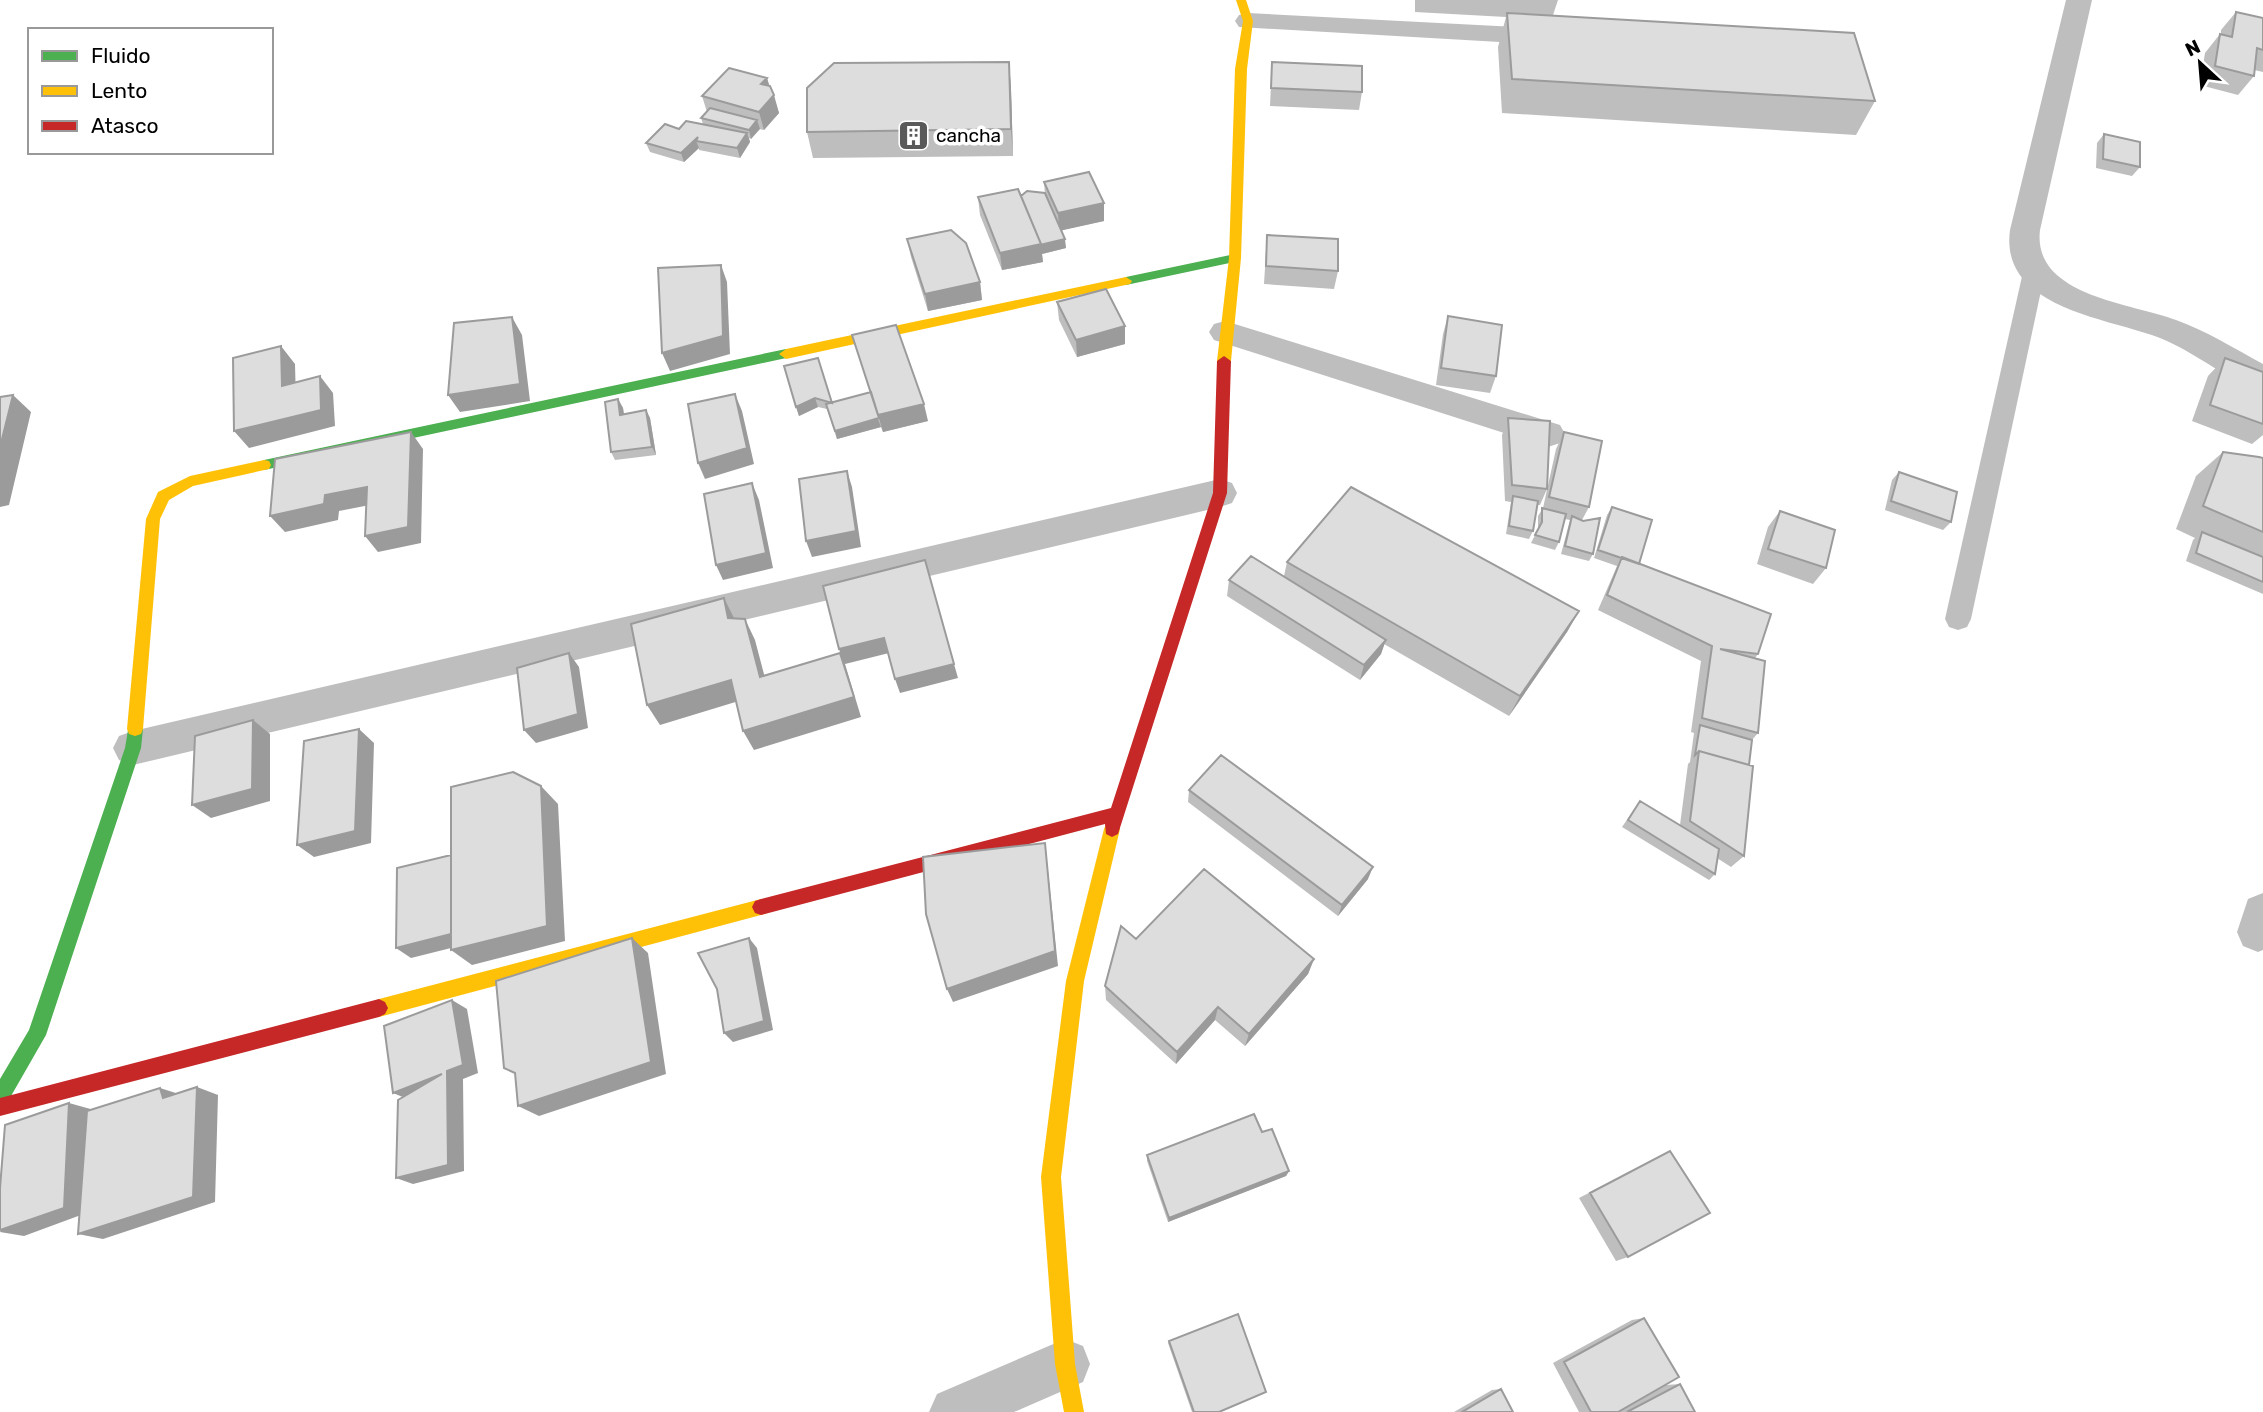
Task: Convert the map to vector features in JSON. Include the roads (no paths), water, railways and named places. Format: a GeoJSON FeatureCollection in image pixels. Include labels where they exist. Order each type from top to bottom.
{"type":"FeatureCollection","features":[{"type":"Feature","properties":{"kind":"street"},"geometry":{"type":"LineString","coordinates":[[2079,0],[2028,213],[2024,240],[2034,272],[2059,292],[2094,307],[2165,327],[2263,379]]}},
{"type":"Feature","properties":{"kind":"street"},"geometry":{"type":"LineString","coordinates":[[1074,1412],[1065,1364],[1051,1177],[1075,981],[1116,814],[1220,493],[1225,332],[1235,258],[1245,11],[1573,38]]}},
{"type":"Feature","properties":{"kind":"street"},"geometry":{"type":"LineString","coordinates":[[0,1097],[37,1035],[133,748],[153,519],[163,496],[190,481],[1235,258]]}},
{"type":"Feature","properties":{"kind":"street"},"geometry":{"type":"LineString","coordinates":[[1225,332],[1548,434]]}},
{"type":"Feature","properties":{"kind":"street"},"geometry":{"type":"LineString","coordinates":[[133,748],[1220,493]]}},
{"type":"Feature","properties":{"kind":"street"},"geometry":{"type":"LineString","coordinates":[[0,1107],[1116,814]]}},
{"type":"Feature","properties":{"kind":"street"},"geometry":{"type":"LineString","coordinates":[[955,1412],[1065,1364]]}},
{"type":"Feature","properties":{"kind":"lane"},"geometry":{"type":"LineString","coordinates":[[1958,619],[2034,272]]}},
{"type":"Feature","properties":{"kind":"place","name":"cancha"},"geometry":{"type":"Point","coordinates":[913,135]}}]}
